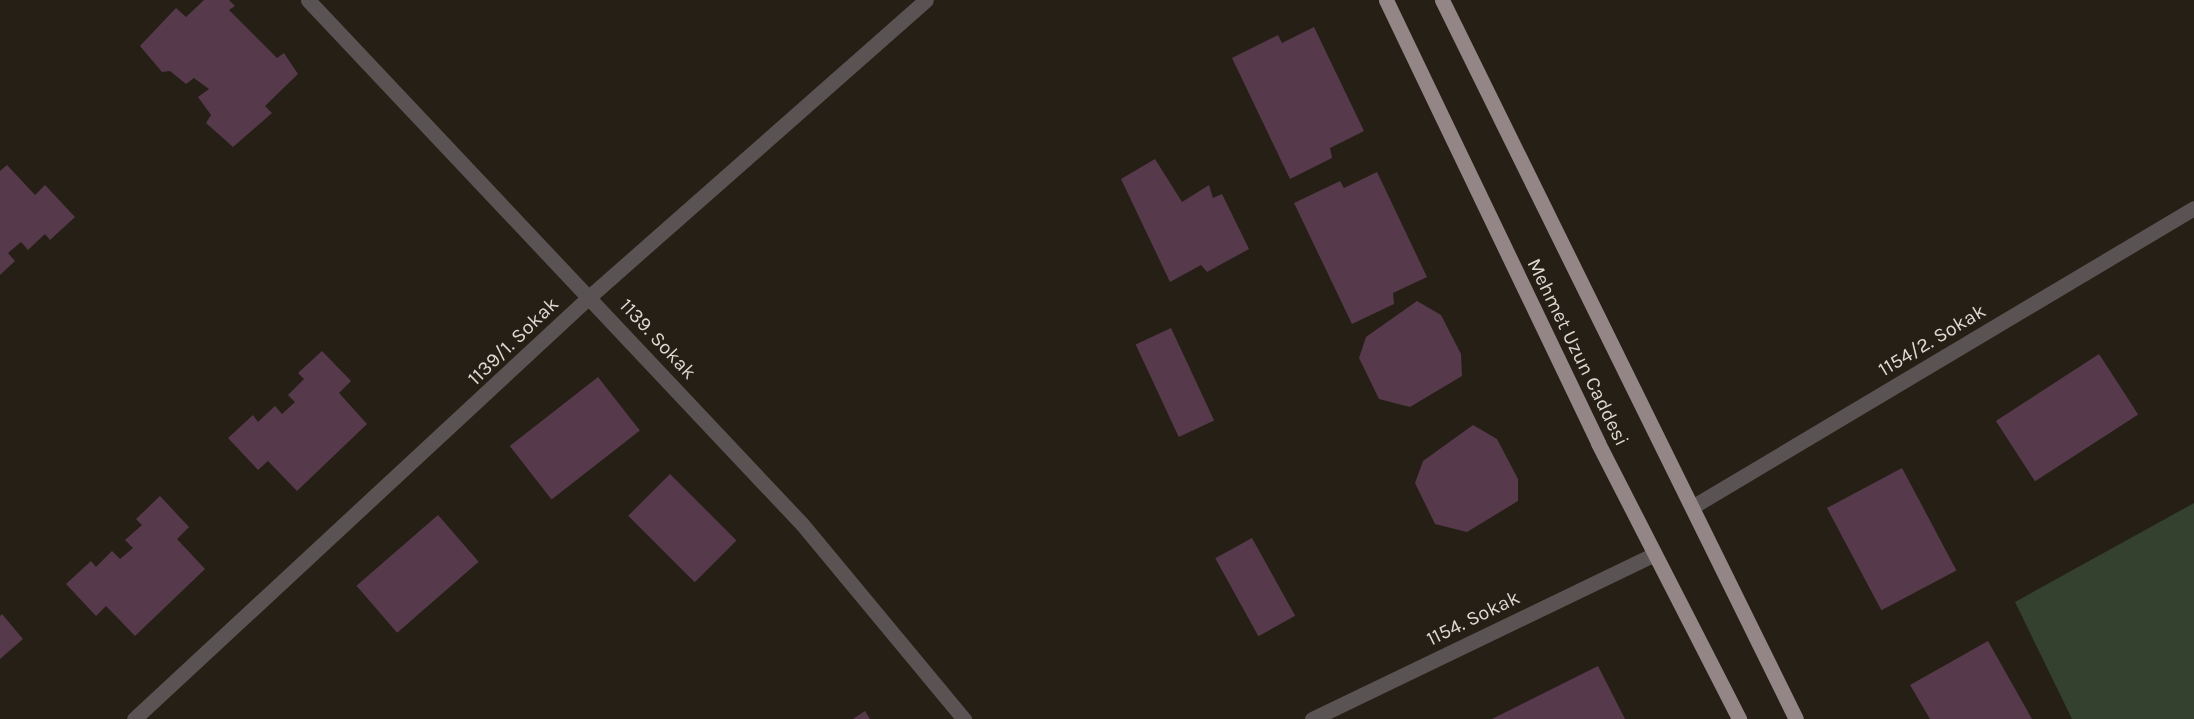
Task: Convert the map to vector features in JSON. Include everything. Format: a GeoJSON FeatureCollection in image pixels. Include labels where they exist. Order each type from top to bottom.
{"type":"FeatureCollection","features":[{"type":"Feature","properties":{"kind":"main road","name":"Mehmet Uzun Caddesi"},"geometry":{"type":"LineString","coordinates":[[1386,0],[1653,555],[1739,719]]}},
{"type":"Feature","properties":{"kind":"main road"},"geometry":{"type":"LineString","coordinates":[[1442,0],[1796,719]]}},
{"type":"Feature","properties":{"kind":"street","name":"1139. Sokak"},"geometry":{"type":"LineString","coordinates":[[308,0],[802,524],[964,719]]}},
{"type":"Feature","properties":{"kind":"street","name":"1139/1. Sokak"},"geometry":{"type":"LineString","coordinates":[[134,719],[589,297],[926,0]]}},
{"type":"Feature","properties":{"kind":"street","name":"1154/2. Sokak"},"geometry":{"type":"LineString","coordinates":[[1692,507],[2194,208]]}},
{"type":"Feature","properties":{"kind":"street","name":"1154. Sokak"},"geometry":{"type":"LineString","coordinates":[[1312,719],[1653,555]]}},
{"type":"Feature","properties":{"kind":"green space"},"geometry":{"type":"Polygon","coordinates":[[[2194,503],[2194,719],[2072,719],[2015,602],[2194,503]]]}},
{"type":"Feature","properties":{"kind":"building"},"geometry":{"type":"Polygon","coordinates":[[[204,0],[229,0],[235,6],[229,10],[277,58],[284,53],[298,74],[265,106],[272,113],[233,147],[206,123],[211,115],[198,97],[209,89],[194,78],[186,84],[170,71],[162,72],[140,46],[176,8],[186,17],[204,0]]]}},
{"type":"Feature","properties":{"kind":"building"},"geometry":{"type":"Polygon","coordinates":[[[1314,27],[1364,131],[1330,148],[1332,158],[1290,179],[1232,58],[1278,35],[1282,43],[1314,27]]]}},
{"type":"Feature","properties":{"kind":"building"},"geometry":{"type":"Polygon","coordinates":[[[1155,159],[1182,202],[1209,185],[1213,198],[1222,194],[1249,249],[1207,272],[1201,265],[1170,282],[1121,179],[1155,159]]]}},
{"type":"Feature","properties":{"kind":"building"},"geometry":{"type":"Polygon","coordinates":[[[7,165],[35,195],[45,185],[75,217],[50,240],[45,234],[28,250],[21,242],[8,253],[15,261],[0,275],[0,171],[7,165]]]}},
{"type":"Feature","properties":{"kind":"building"},"geometry":{"type":"Polygon","coordinates":[[[1377,172],[1427,277],[1393,293],[1394,304],[1352,324],[1294,203],[1340,181],[1344,188],[1377,172]]]}},
{"type":"Feature","properties":{"kind":"building"},"geometry":{"type":"Polygon","coordinates":[[[1417,301],[1441,315],[1461,354],[1462,376],[1410,407],[1379,399],[1359,358],[1366,337],[1417,301]]]}},
{"type":"Feature","properties":{"kind":"building"},"geometry":{"type":"Polygon","coordinates":[[[1171,328],[1214,420],[1179,437],[1136,344],[1171,328]]]}},
{"type":"Feature","properties":{"kind":"building"},"geometry":{"type":"Polygon","coordinates":[[[322,351],[351,381],[339,393],[367,424],[297,491],[268,461],[258,470],[228,438],[253,415],[258,422],[275,406],[282,414],[295,402],[288,395],[304,379],[298,373],[322,351]]]}},
{"type":"Feature","properties":{"kind":"building"},"geometry":{"type":"Polygon","coordinates":[[[2099,354],[2138,414],[2035,481],[1996,421],[2099,354]]]}},
{"type":"Feature","properties":{"kind":"building"},"geometry":{"type":"Polygon","coordinates":[[[598,377],[640,431],[552,500],[510,446],[598,377]]]}},
{"type":"Feature","properties":{"kind":"building"},"geometry":{"type":"Polygon","coordinates":[[[1473,425],[1497,439],[1518,479],[1518,501],[1467,532],[1435,524],[1415,483],[1423,461],[1473,425]]]}},
{"type":"Feature","properties":{"kind":"building"},"geometry":{"type":"Polygon","coordinates":[[[1902,468],[1956,570],[1881,610],[1827,508],[1902,468]]]}},
{"type":"Feature","properties":{"kind":"building"},"geometry":{"type":"Polygon","coordinates":[[[670,474],[736,540],[695,582],[628,516],[670,474]]]}},
{"type":"Feature","properties":{"kind":"building"},"geometry":{"type":"Polygon","coordinates":[[[160,496],[189,527],[177,539],[205,569],[135,636],[106,606],[96,616],[66,584],[91,561],[96,567],[112,551],[120,559],[133,548],[125,540],[142,525],[136,519],[160,496]]]}},
{"type":"Feature","properties":{"kind":"building"},"geometry":{"type":"Polygon","coordinates":[[[438,515],[479,562],[397,633],[356,586],[438,515]]]}},
{"type":"Feature","properties":{"kind":"building"},"geometry":{"type":"Polygon","coordinates":[[[1252,538],[1295,616],[1258,636],[1215,558],[1252,538]]]}},
{"type":"Feature","properties":{"kind":"building"},"geometry":{"type":"Polygon","coordinates":[[[2,614],[23,639],[0,659],[0,616],[2,614]]]}},
{"type":"Feature","properties":{"kind":"building"},"geometry":{"type":"Polygon","coordinates":[[[1988,641],[2032,719],[1930,719],[1910,685],[1988,641]]]}},
{"type":"Feature","properties":{"kind":"building"},"geometry":{"type":"Polygon","coordinates":[[[1598,666],[1625,719],[1492,719],[1598,666]]]}},
{"type":"Feature","properties":{"kind":"building"},"geometry":{"type":"Polygon","coordinates":[[[865,711],[870,719],[853,719],[865,711]]]}}]}
